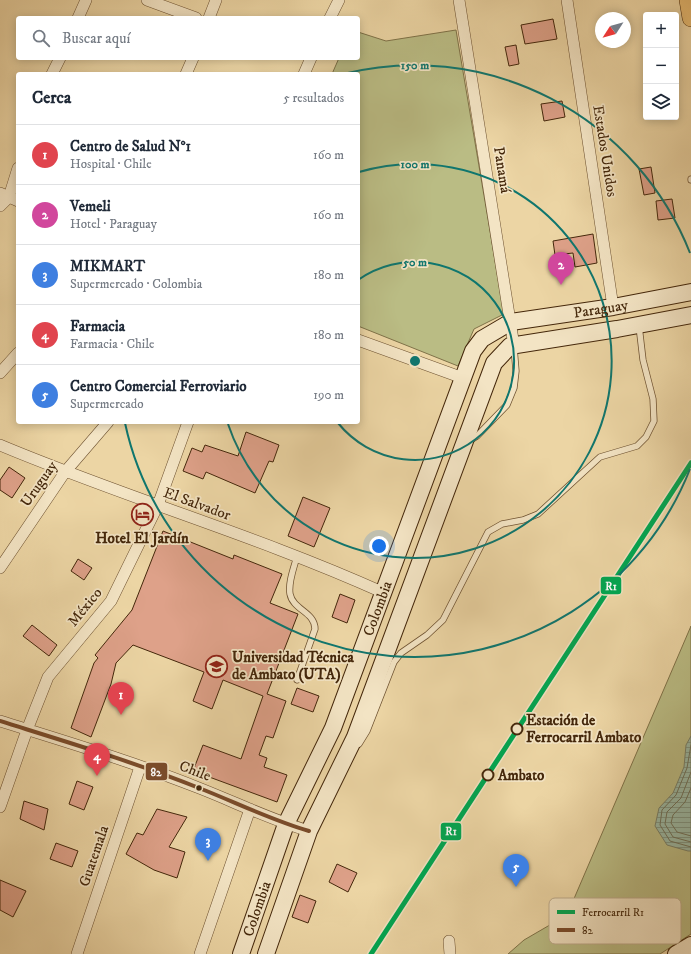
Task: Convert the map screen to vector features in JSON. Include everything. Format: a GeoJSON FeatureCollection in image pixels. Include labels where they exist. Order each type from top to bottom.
{"type":"FeatureCollection","features":[{"type":"Feature","properties":{"kind":"main road"},"geometry":{"type":"LineString","coordinates":[[688,0],[691,18]]}},
{"type":"Feature","properties":{"kind":"main road","name":"Paraguay"},"geometry":{"type":"LineString","coordinates":[[511,322],[613,307],[691,292]]}},
{"type":"Feature","properties":{"kind":"main road","name":"Paraguay"},"geometry":{"type":"LineString","coordinates":[[514,346],[691,315]]}},
{"type":"Feature","properties":{"kind":"main road","name":"Colombia"},"geometry":{"type":"LineString","coordinates":[[241,954],[286,824],[333,728],[382,592],[412,517],[473,351],[482,339],[511,322]]}},
{"type":"Feature","properties":{"kind":"main road","name":"Colombia"},"geometry":{"type":"LineString","coordinates":[[266,954],[309,831],[350,749],[494,363],[510,346],[514,346]]}},
{"type":"Feature","properties":{"kind":"main road"},"geometry":{"type":"LineString","coordinates":[[676,954],[691,945]]}},
{"type":"Feature","properties":{"kind":"street"},"geometry":{"type":"LineString","coordinates":[[79,16],[86,0]]}},
{"type":"Feature","properties":{"kind":"street"},"geometry":{"type":"LineString","coordinates":[[147,0],[191,16]]}},
{"type":"Feature","properties":{"kind":"street"},"geometry":{"type":"LineString","coordinates":[[210,16],[216,0]]}},
{"type":"Feature","properties":{"kind":"street"},"geometry":{"type":"LineString","coordinates":[[331,16],[339,0]]}},
{"type":"Feature","properties":{"kind":"street","name":"Panamá"},"geometry":{"type":"LineString","coordinates":[[459,0],[514,346]]}},
{"type":"Feature","properties":{"kind":"street","name":"Estados Unidos"},"geometry":{"type":"LineString","coordinates":[[567,0],[613,307]]}},
{"type":"Feature","properties":{"kind":"street"},"geometry":{"type":"LineString","coordinates":[[53,72],[59,60]]}},
{"type":"Feature","properties":{"kind":"street"},"geometry":{"type":"LineString","coordinates":[[187,72],[192,60]]}},
{"type":"Feature","properties":{"kind":"street"},"geometry":{"type":"LineString","coordinates":[[304,72],[307,60]]}},
{"type":"Feature","properties":{"kind":"street"},"geometry":{"type":"LineString","coordinates":[[0,206],[9,197],[16,174]]}},
{"type":"Feature","properties":{"kind":"street"},"geometry":{"type":"LineString","coordinates":[[360,341],[463,378]]}},
{"type":"Feature","properties":{"kind":"street"},"geometry":{"type":"LineString","coordinates":[[0,373],[16,355]]}},
{"type":"Feature","properties":{"kind":"street","name":"Uruguay"},"geometry":{"type":"LineString","coordinates":[[0,568],[65,472],[106,424]]}},
{"type":"Feature","properties":{"kind":"street","name":"México"},"geometry":{"type":"LineString","coordinates":[[0,807],[27,730],[48,677],[111,601],[158,505],[187,424]]}},
{"type":"Feature","properties":{"kind":"street","name":"El Salvador"},"geometry":{"type":"LineString","coordinates":[[0,445],[65,472],[325,566],[382,592]]}},
{"type":"Feature","properties":{"kind":"street","name":"Chile"},"geometry":{"type":"LineString","coordinates":[[0,721],[96,750],[199,788],[286,824],[309,831]]}},
{"type":"Feature","properties":{"kind":"street","name":"Guatemala"},"geometry":{"type":"LineString","coordinates":[[77,954],[140,767]]}},
{"type":"Feature","properties":{"kind":"street"},"geometry":{"type":"LineString","coordinates":[[200,954],[250,809]]}},
{"type":"Feature","properties":{"kind":"street"},"geometry":{"type":"LineString","coordinates":[[450,941],[450,954]]}},
{"type":"Feature","properties":{"kind":"lane"},"geometry":{"type":"LineString","coordinates":[[350,749],[356,748],[367,731],[394,662],[401,653],[427,635],[443,620],[488,532],[502,524],[523,520],[538,514],[600,457],[636,446],[646,437],[654,421],[653,399],[643,360],[638,325]]}},
{"type":"Feature","properties":{"kind":"lane"},"geometry":{"type":"LineString","coordinates":[[464,444],[476,436],[507,405],[514,388],[516,371],[514,346]]}},
{"type":"Feature","properties":{"kind":"lane"},"geometry":{"type":"LineString","coordinates":[[297,556],[290,586],[291,596],[297,605],[310,616],[315,623],[315,629],[297,680]]}},
{"type":"Feature","properties":{"kind":"green space"},"geometry":{"type":"Polygon","coordinates":[[[456,30],[504,314],[474,329],[458,366],[360,327],[360,72],[333,72],[338,60],[360,60],[360,33],[386,41],[456,30]]]}},
{"type":"Feature","properties":{"kind":"green space"},"geometry":{"type":"Polygon","coordinates":[[[691,626],[691,934],[681,940],[681,898],[574,898],[691,626]]]}},
{"type":"Feature","properties":{"kind":"green space"},"geometry":{"type":"Polygon","coordinates":[[[549,925],[549,944],[676,944],[660,954],[508,954],[524,940],[549,925]]]}},
{"type":"Feature","properties":{"kind":"water"},"geometry":{"type":"Polygon","coordinates":[[[691,736],[691,851],[688,851],[667,845],[655,826],[659,808],[673,793],[684,767],[686,745],[691,736]]]}},
{"type":"Feature","properties":{"kind":"building"},"geometry":{"type":"Polygon","coordinates":[[[553,19],[557,39],[525,44],[521,25],[553,19]]]}},
{"type":"Feature","properties":{"kind":"building"},"geometry":{"type":"Polygon","coordinates":[[[516,45],[519,64],[509,66],[505,47],[516,45]]]}},
{"type":"Feature","properties":{"kind":"building"},"geometry":{"type":"Polygon","coordinates":[[[562,101],[565,117],[544,121],[541,104],[562,101]]]}},
{"type":"Feature","properties":{"kind":"building"},"geometry":{"type":"Polygon","coordinates":[[[651,167],[655,193],[644,195],[639,169],[651,167]]]}},
{"type":"Feature","properties":{"kind":"building"},"geometry":{"type":"Polygon","coordinates":[[[672,199],[675,218],[658,220],[656,201],[672,199]]]}},
{"type":"Feature","properties":{"kind":"building"},"geometry":{"type":"Polygon","coordinates":[[[593,234],[597,263],[575,267],[573,253],[555,255],[553,241],[593,234]]]}},
{"type":"Feature","properties":{"kind":"building"},"geometry":{"type":"Polygon","coordinates":[[[246,432],[279,445],[273,462],[269,461],[255,493],[206,472],[203,479],[183,471],[192,448],[202,452],[205,445],[238,456],[246,432]]]}},
{"type":"Feature","properties":{"kind":"building"},"geometry":{"type":"Polygon","coordinates":[[[9,467],[25,478],[12,498],[0,490],[0,480],[9,467]]]}},
{"type":"Feature","properties":{"kind":"building"},"geometry":{"type":"Polygon","coordinates":[[[303,497],[330,508],[314,547],[288,536],[303,497]]]}},
{"type":"Feature","properties":{"kind":"building"},"geometry":{"type":"Polygon","coordinates":[[[163,531],[233,559],[234,555],[282,574],[270,603],[298,614],[267,694],[286,701],[273,738],[266,736],[259,755],[267,758],[264,767],[287,775],[277,802],[193,771],[203,745],[241,759],[263,696],[223,680],[212,709],[193,701],[204,672],[133,645],[116,663],[111,684],[91,737],[71,728],[94,663],[98,658],[95,655],[132,610],[163,531]]]}},
{"type":"Feature","properties":{"kind":"building"},"geometry":{"type":"Polygon","coordinates":[[[78,559],[92,568],[84,580],[71,571],[78,559]]]}},
{"type":"Feature","properties":{"kind":"building"},"geometry":{"type":"Polygon","coordinates":[[[340,594],[355,600],[347,623],[332,617],[340,594]]]}},
{"type":"Feature","properties":{"kind":"building"},"geometry":{"type":"Polygon","coordinates":[[[32,625],[57,645],[49,656],[23,636],[32,625]]]}},
{"type":"Feature","properties":{"kind":"building"},"geometry":{"type":"Polygon","coordinates":[[[297,688],[319,696],[313,712],[291,704],[297,688]]]}},
{"type":"Feature","properties":{"kind":"building"},"geometry":{"type":"Polygon","coordinates":[[[77,781],[93,787],[84,810],[69,804],[77,781]]]}},
{"type":"Feature","properties":{"kind":"building"},"geometry":{"type":"Polygon","coordinates":[[[24,801],[48,809],[44,830],[20,819],[24,801]]]}},
{"type":"Feature","properties":{"kind":"building"},"geometry":{"type":"Polygon","coordinates":[[[157,809],[187,817],[169,847],[185,852],[177,878],[154,870],[126,854],[137,833],[143,835],[157,809]]]}},
{"type":"Feature","properties":{"kind":"building"},"geometry":{"type":"Polygon","coordinates":[[[56,843],[78,851],[72,867],[50,859],[56,843]]]}},
{"type":"Feature","properties":{"kind":"building"},"geometry":{"type":"Polygon","coordinates":[[[337,864],[357,873],[348,892],[329,882],[337,864]]]}},
{"type":"Feature","properties":{"kind":"building"},"geometry":{"type":"Polygon","coordinates":[[[0,880],[26,891],[13,917],[0,910],[0,880]]]}},
{"type":"Feature","properties":{"kind":"building"},"geometry":{"type":"Polygon","coordinates":[[[300,895],[316,901],[308,923],[292,917],[300,895]]]}},
{"type":"Feature","properties":{"kind":"rail line","name":"R1"},"geometry":{"type":"LineString","coordinates":[[371,954],[691,463]]}},
{"type":"Feature","properties":{"kind":"transit line","name":"82"},"geometry":{"type":"LineString","coordinates":[[0,721],[150,770],[199,788],[281,822],[309,831]]}},
{"type":"Feature","properties":{"kind":"place","name":"Vemeli"},"geometry":{"type":"Point","coordinates":[561,285]}},
{"type":"Feature","properties":{"kind":"place","name":"Hotel El Jardín"},"geometry":{"type":"Point","coordinates":[142,515]}},
{"type":"Feature","properties":{"kind":"place","name":"Universidad Técnica de Ambato (UTA)"},"geometry":{"type":"Point","coordinates":[217,666]}},
{"type":"Feature","properties":{"kind":"place","name":"Centro de Salud N°1"},"geometry":{"type":"Point","coordinates":[121,715]}},
{"type":"Feature","properties":{"kind":"place","name":"Estación de Ferrocarril Ambato"},"geometry":{"type":"Point","coordinates":[517,729]}},
{"type":"Feature","properties":{"kind":"place","name":"Ambato"},"geometry":{"type":"Point","coordinates":[488,775]}},
{"type":"Feature","properties":{"kind":"place","name":"Farmacia"},"geometry":{"type":"Point","coordinates":[97,776]}},
{"type":"Feature","properties":{"kind":"place","name":"MIKMART"},"geometry":{"type":"Point","coordinates":[208,861]}},
{"type":"Feature","properties":{"kind":"place","name":"Centro Comercial Ferroviario"},"geometry":{"type":"Point","coordinates":[516,887]}}]}
